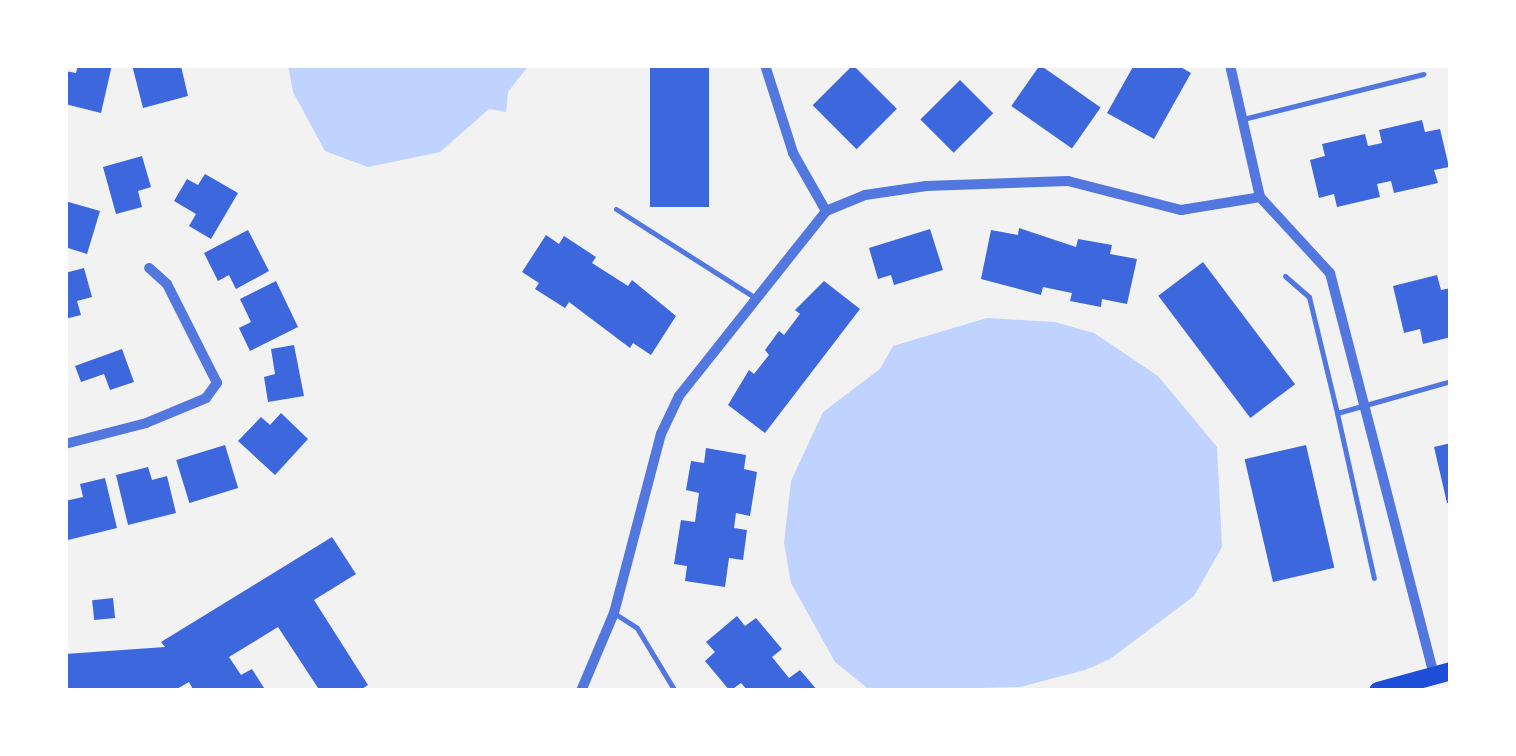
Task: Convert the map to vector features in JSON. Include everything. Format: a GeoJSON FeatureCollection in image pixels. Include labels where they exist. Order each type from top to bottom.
{"type":"FeatureCollection","features":[{"type":"Feature","properties":{"kind":"highway"},"geometry":{"type":"LineString","coordinates":[[1378,691],[1442,673]]}},
{"type":"Feature","properties":{"kind":"street"},"geometry":{"type":"LineString","coordinates":[[765,65],[793,153],[826,211]]}},
{"type":"Feature","properties":{"kind":"street"},"geometry":{"type":"LineString","coordinates":[[1230,65],[1260,197],[1330,274],[1442,673]]}},
{"type":"Feature","properties":{"kind":"street"},"geometry":{"type":"LineString","coordinates":[[581,691],[614,613],[661,434],[679,396],[826,211],[866,195],[926,186],[1032,182],[1090,182],[1146,205],[1181,210],[1260,197]]}},
{"type":"Feature","properties":{"kind":"street"},"geometry":{"type":"LineString","coordinates":[[65,444],[146,423],[206,398],[217,383],[167,284],[149,268]]}},
{"type":"Feature","properties":{"kind":"lane"},"geometry":{"type":"LineString","coordinates":[[1243,120],[1423,74]]}},
{"type":"Feature","properties":{"kind":"lane"},"geometry":{"type":"LineString","coordinates":[[616,209],[756,299]]}},
{"type":"Feature","properties":{"kind":"lane"},"geometry":{"type":"LineString","coordinates":[[1285,276],[1310,297],[1374,578]]}},
{"type":"Feature","properties":{"kind":"lane"},"geometry":{"type":"LineString","coordinates":[[1336,412],[1451,381]]}},
{"type":"Feature","properties":{"kind":"lane"},"geometry":{"type":"LineString","coordinates":[[614,613],[637,628],[675,691]]}},
{"type":"Feature","properties":{"kind":"water"},"geometry":{"type":"Polygon","coordinates":[[[288,65],[529,65],[508,92],[506,112],[489,109],[440,152],[368,167],[325,151],[293,92],[288,65]]]}},
{"type":"Feature","properties":{"kind":"water"},"geometry":{"type":"Polygon","coordinates":[[[987,318],[1055,322],[1094,333],[1158,376],[1217,447],[1222,547],[1194,596],[1110,659],[1085,670],[1020,687],[871,691],[835,662],[791,583],[784,543],[791,481],[823,412],[880,369],[893,346],[987,318]]]}},
{"type":"Feature","properties":{"kind":"building"},"geometry":{"type":"Polygon","coordinates":[[[78,65],[112,65],[101,113],[65,104],[65,71],[76,73],[78,65]]]}},
{"type":"Feature","properties":{"kind":"building"},"geometry":{"type":"Polygon","coordinates":[[[132,65],[181,66],[188,96],[143,108],[132,65]]]}},
{"type":"Feature","properties":{"kind":"building"},"geometry":{"type":"Polygon","coordinates":[[[650,65],[709,65],[709,207],[650,207],[650,65]]]}},
{"type":"Feature","properties":{"kind":"building"},"geometry":{"type":"Polygon","coordinates":[[[853,65],[897,109],[857,149],[813,105],[853,65]]]}},
{"type":"Feature","properties":{"kind":"building"},"geometry":{"type":"Polygon","coordinates":[[[1040,65],[1101,107],[1072,148],[1011,106],[1040,65]]]}},
{"type":"Feature","properties":{"kind":"building"},"geometry":{"type":"Polygon","coordinates":[[[1134,65],[1177,65],[1191,73],[1154,139],[1107,113],[1134,65]]]}},
{"type":"Feature","properties":{"kind":"building"},"geometry":{"type":"Polygon","coordinates":[[[960,80],[993,113],[954,153],[920,120],[960,80]]]}},
{"type":"Feature","properties":{"kind":"building"},"geometry":{"type":"Polygon","coordinates":[[[1422,120],[1425,132],[1440,129],[1449,167],[1434,170],[1438,183],[1394,193],[1391,181],[1377,184],[1380,197],[1337,207],[1334,194],[1319,198],[1310,160],[1325,156],[1322,144],[1365,134],[1368,146],[1382,143],[1379,130],[1422,120]]]}},
{"type":"Feature","properties":{"kind":"building"},"geometry":{"type":"Polygon","coordinates":[[[142,156],[151,187],[138,191],[142,207],[116,214],[103,167],[142,156]]]}},
{"type":"Feature","properties":{"kind":"building"},"geometry":{"type":"Polygon","coordinates":[[[205,174],[238,193],[211,239],[189,226],[196,214],[174,201],[187,179],[198,185],[205,174]]]}},
{"type":"Feature","properties":{"kind":"building"},"geometry":{"type":"Polygon","coordinates":[[[65,201],[100,211],[87,254],[65,247],[65,201]]]}},
{"type":"Feature","properties":{"kind":"building"},"geometry":{"type":"Polygon","coordinates":[[[1019,228],[1076,247],[1078,239],[1112,245],[1110,254],[1137,259],[1127,304],[1102,299],[1101,307],[1070,301],[1072,293],[1043,287],[1041,295],[981,279],[991,230],[1018,235],[1019,228]]]}},
{"type":"Feature","properties":{"kind":"building"},"geometry":{"type":"Polygon","coordinates":[[[930,229],[943,270],[894,285],[891,275],[878,279],[869,248],[930,229]]]}},
{"type":"Feature","properties":{"kind":"building"},"geometry":{"type":"Polygon","coordinates":[[[248,230],[269,271],[236,289],[229,275],[218,281],[204,253],[248,230]]]}},
{"type":"Feature","properties":{"kind":"building"},"geometry":{"type":"Polygon","coordinates":[[[546,235],[559,244],[564,236],[596,257],[592,263],[628,286],[632,280],[676,316],[651,355],[633,343],[630,348],[569,302],[565,308],[535,289],[539,283],[522,272],[546,235]]]}},
{"type":"Feature","properties":{"kind":"building"},"geometry":{"type":"Polygon","coordinates":[[[1203,262],[1295,384],[1250,418],[1158,296],[1203,262]]]}},
{"type":"Feature","properties":{"kind":"building"},"geometry":{"type":"Polygon","coordinates":[[[84,268],[92,297],[77,301],[81,315],[65,319],[65,273],[84,268]]]}},
{"type":"Feature","properties":{"kind":"building"},"geometry":{"type":"Polygon","coordinates":[[[1437,275],[1441,290],[1451,288],[1451,337],[1423,344],[1420,329],[1404,333],[1393,286],[1437,275]]]}},
{"type":"Feature","properties":{"kind":"building"},"geometry":{"type":"Polygon","coordinates":[[[276,281],[298,327],[250,351],[239,328],[251,322],[240,299],[276,281]]]}},
{"type":"Feature","properties":{"kind":"building"},"geometry":{"type":"Polygon","coordinates":[[[824,281],[860,309],[765,433],[728,405],[749,370],[754,374],[769,355],[765,350],[779,331],[784,335],[800,314],[795,310],[824,281]]]}},
{"type":"Feature","properties":{"kind":"building"},"geometry":{"type":"Polygon","coordinates":[[[294,345],[304,396],[268,402],[264,377],[275,374],[271,349],[294,345]]]}},
{"type":"Feature","properties":{"kind":"building"},"geometry":{"type":"Polygon","coordinates":[[[122,349],[134,382],[110,390],[104,374],[81,382],[75,366],[122,349]]]}},
{"type":"Feature","properties":{"kind":"building"},"geometry":{"type":"Polygon","coordinates":[[[281,413],[308,439],[275,475],[238,441],[261,417],[270,425],[281,413]]]}},
{"type":"Feature","properties":{"kind":"building"},"geometry":{"type":"Polygon","coordinates":[[[1451,443],[1451,502],[1447,503],[1434,447],[1451,443]]]}},
{"type":"Feature","properties":{"kind":"building"},"geometry":{"type":"Polygon","coordinates":[[[225,445],[238,488],[189,503],[176,460],[225,445]]]}},
{"type":"Feature","properties":{"kind":"building"},"geometry":{"type":"Polygon","coordinates":[[[1306,445],[1334,568],[1273,582],[1245,459],[1306,445]]]}},
{"type":"Feature","properties":{"kind":"building"},"geometry":{"type":"Polygon","coordinates":[[[706,448],[746,455],[744,469],[757,472],[750,516],[736,513],[734,528],[747,530],[743,560],[729,558],[725,587],[685,581],[687,566],[674,564],[681,520],[695,522],[699,493],[686,490],[691,461],[704,463],[706,448]]]}},
{"type":"Feature","properties":{"kind":"building"},"geometry":{"type":"Polygon","coordinates":[[[148,467],[152,480],[167,476],[176,513],[128,525],[116,475],[148,467]]]}},
{"type":"Feature","properties":{"kind":"building"},"geometry":{"type":"Polygon","coordinates":[[[105,478],[117,528],[68,540],[65,501],[83,497],[80,484],[105,478]]]}},
{"type":"Feature","properties":{"kind":"building"},"geometry":{"type":"Polygon","coordinates":[[[332,537],[356,574],[314,600],[368,685],[359,691],[320,691],[278,627],[229,657],[241,675],[252,669],[266,691],[194,691],[189,682],[175,690],[65,691],[65,654],[165,647],[161,642],[332,537]]]}},
{"type":"Feature","properties":{"kind":"building"},"geometry":{"type":"Polygon","coordinates":[[[113,598],[115,618],[94,620],[92,600],[113,598]]]}},
{"type":"Feature","properties":{"kind":"building"},"geometry":{"type":"Polygon","coordinates":[[[737,616],[745,626],[756,618],[782,649],[772,657],[789,678],[800,670],[818,691],[748,691],[741,683],[730,691],[705,661],[715,652],[706,642],[737,616]]]}}]}
